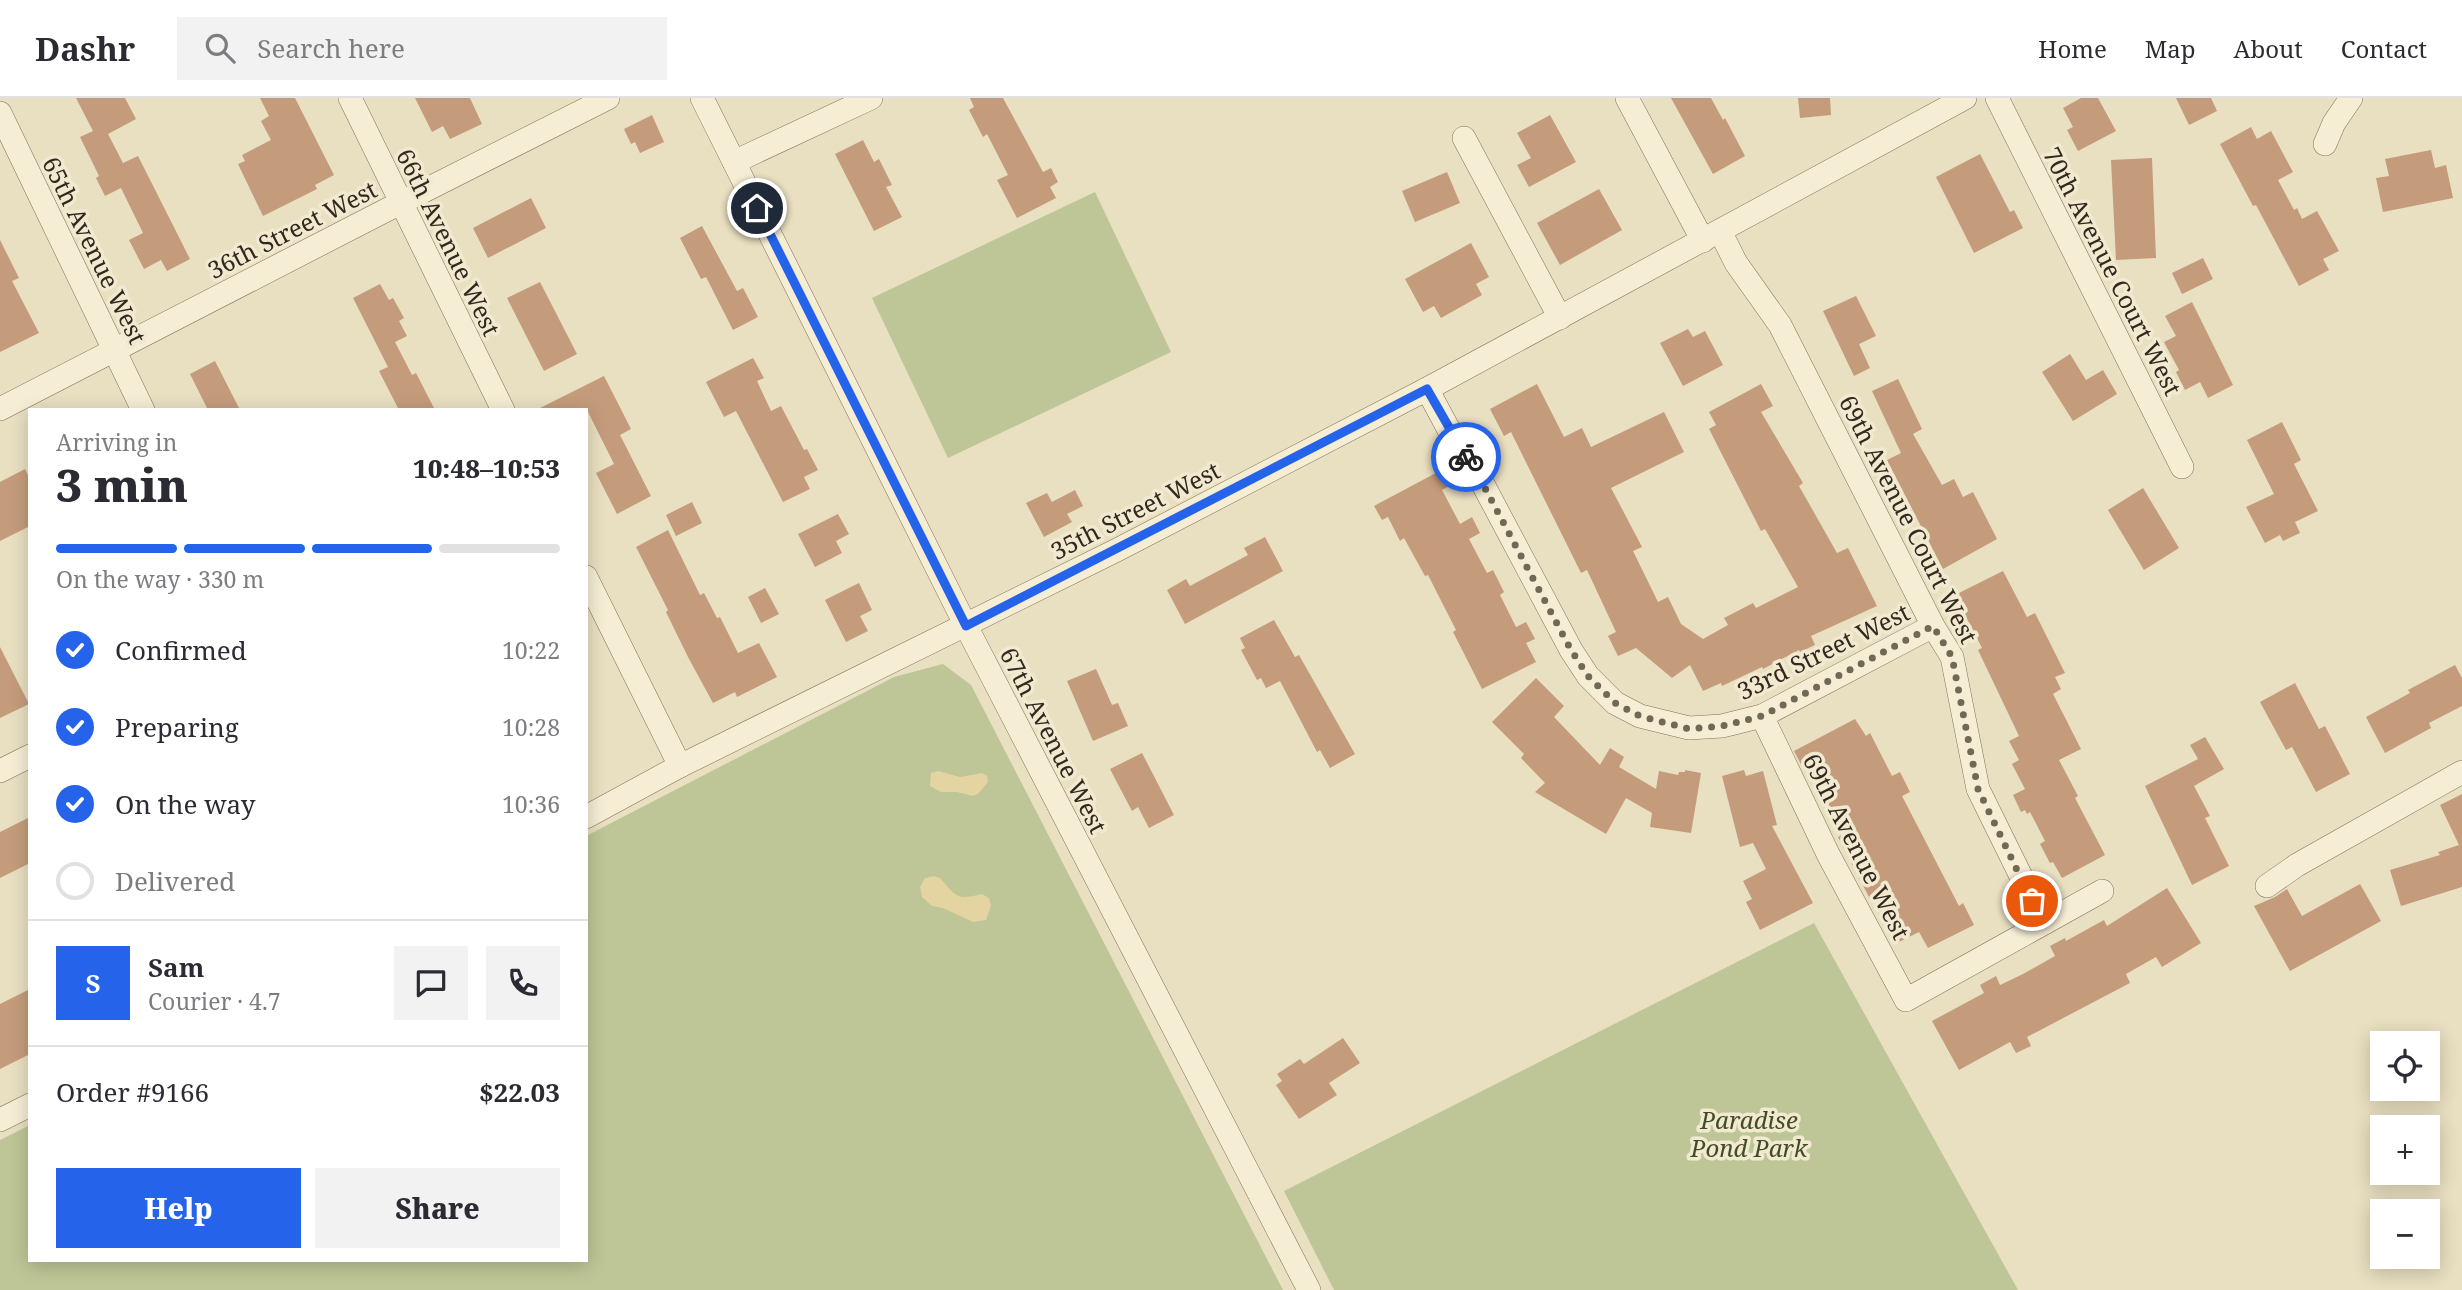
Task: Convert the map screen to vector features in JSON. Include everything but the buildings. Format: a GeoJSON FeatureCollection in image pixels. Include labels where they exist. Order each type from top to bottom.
{"type":"FeatureCollection","features":[{"type":"Feature","properties":{"kind":"street","name":"66th Avenue West"},"geometry":{"type":"LineString","coordinates":[[350,98],[502,408]]}},
{"type":"Feature","properties":{"kind":"street","name":"36th Street West"},"geometry":{"type":"LineString","coordinates":[[0,409],[608,98]]}},
{"type":"Feature","properties":{"kind":"street","name":"67th Avenue West"},"geometry":{"type":"LineString","coordinates":[[702,98],[966,626],[1309,1290]]}},
{"type":"Feature","properties":{"kind":"street"},"geometry":{"type":"LineString","coordinates":[[734,162],[871,98]]}},
{"type":"Feature","properties":{"kind":"street"},"geometry":{"type":"LineString","coordinates":[[1627,98],[1712,236]]}},
{"type":"Feature","properties":{"kind":"street","name":"70th Avenue Court West"},"geometry":{"type":"LineString","coordinates":[[1997,98],[2182,467]]}},
{"type":"Feature","properties":{"kind":"street"},"geometry":{"type":"LineString","coordinates":[[2325,144],[2334,123],[2351,98]]}},
{"type":"Feature","properties":{"kind":"street","name":"35th Street West"},"geometry":{"type":"LineString","coordinates":[[588,816],[680,766],[966,626],[1427,389],[1712,236],[1954,101]]}},
{"type":"Feature","properties":{"kind":"street","name":"65th Avenue West"},"geometry":{"type":"LineString","coordinates":[[0,113],[142,408]]}},
{"type":"Feature","properties":{"kind":"street"},"geometry":{"type":"LineString","coordinates":[[1464,138],[1560,318]]}},
{"type":"Feature","properties":{"kind":"street","name":"69th Avenue Court West"},"geometry":{"type":"LineString","coordinates":[[1712,236],[1736,263],[1780,325],[1933,626],[1952,657],[1978,789],[2043,923]]}},
{"type":"Feature","properties":{"kind":"street","name":"33rd Street West"},"geometry":{"type":"LineString","coordinates":[[1427,389],[1456,443],[1477,473],[1571,650],[1588,676],[1615,703],[1640,716],[1689,729],[1722,726],[1762,716],[1933,626]]}},
{"type":"Feature","properties":{"kind":"street"},"geometry":{"type":"LineString","coordinates":[[588,581],[680,766]]}},
{"type":"Feature","properties":{"kind":"street","name":"69th Avenue West"},"geometry":{"type":"LineString","coordinates":[[1762,716],[1828,854],[1906,1000],[2043,923]]}},
{"type":"Feature","properties":{"kind":"street"},"geometry":{"type":"LineString","coordinates":[[0,771],[28,757]]}},
{"type":"Feature","properties":{"kind":"street"},"geometry":{"type":"LineString","coordinates":[[2267,886],[2297,865],[2462,772]]}},
{"type":"Feature","properties":{"kind":"street"},"geometry":{"type":"LineString","coordinates":[[2043,923],[2102,891]]}},
{"type":"Feature","properties":{"kind":"street"},"geometry":{"type":"LineString","coordinates":[[0,1120],[28,1106]]}},
{"type":"Feature","properties":{"kind":"green space"},"geometry":{"type":"Polygon","coordinates":[[[1095,192],[1171,352],[948,458],[872,298],[1095,192]]]}},
{"type":"Feature","properties":{"kind":"green space"},"geometry":{"type":"Polygon","coordinates":[[[943,664],[971,685],[1283,1290],[0,1290],[0,1140],[28,1126],[28,1262],[588,1262],[588,835],[894,677],[943,664]]]}},
{"type":"Feature","properties":{"kind":"green space","name":"Paradise Pond Park"},"geometry":{"type":"Polygon","coordinates":[[[1814,923],[2018,1290],[1334,1290],[1284,1191],[1814,923]]]}},
{"type":"Feature","properties":{"kind":"sand"},"geometry":{"type":"Polygon","coordinates":[[[938,771],[960,777],[982,773],[987,776],[988,782],[973,796],[941,792],[930,786],[931,773],[938,771]]]}},
{"type":"Feature","properties":{"kind":"sand"},"geometry":{"type":"Polygon","coordinates":[[[934,876],[962,897],[982,894],[989,898],[991,905],[986,920],[973,922],[943,908],[932,906],[922,897],[920,887],[925,878],[934,876]]]}},
{"type":"Feature","properties":{"kind":"way so far"},"geometry":{"type":"LineString","coordinates":[[1466,457],[1571,650],[1588,676],[1615,703],[1640,716],[1689,729],[1722,726],[1762,716],[1933,626],[1952,657],[1978,789],[2032,901]]}},
{"type":"Feature","properties":{"kind":"route"},"geometry":{"type":"LineString","coordinates":[[757,208],[966,626],[1427,389],[1466,457]]}}]}
